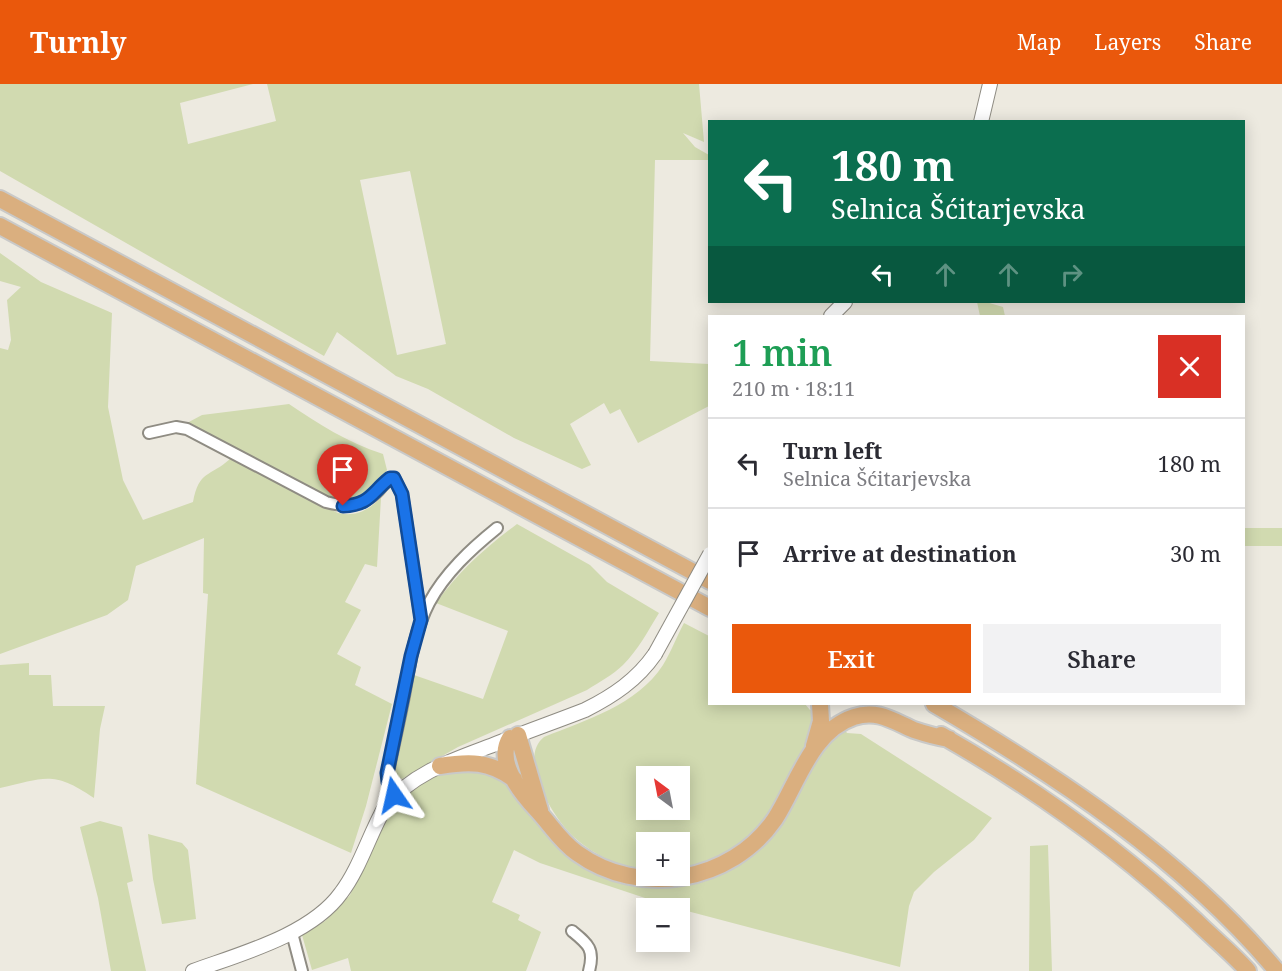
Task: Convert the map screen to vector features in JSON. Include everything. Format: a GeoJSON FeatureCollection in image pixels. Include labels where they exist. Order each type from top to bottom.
{"type":"FeatureCollection","features":[{"type":"Feature","properties":{"kind":"main road"},"geometry":{"type":"LineString","coordinates":[[0,199],[708,580]]}},
{"type":"Feature","properties":{"kind":"main road"},"geometry":{"type":"LineString","coordinates":[[0,226],[708,607]]}},
{"type":"Feature","properties":{"kind":"main road"},"geometry":{"type":"LineString","coordinates":[[812,753],[821,721],[820,705]]}},
{"type":"Feature","properties":{"kind":"main road"},"geometry":{"type":"LineString","coordinates":[[888,705],[1011,777],[1099,837],[1175,901],[1248,971]]}},
{"type":"Feature","properties":{"kind":"main road"},"geometry":{"type":"LineString","coordinates":[[936,705],[1045,770],[1120,825],[1193,885],[1256,946],[1277,971]]}},
{"type":"Feature","properties":{"kind":"main road"},"geometry":{"type":"LineString","coordinates":[[951,705],[967,723]]}},
{"type":"Feature","properties":{"kind":"main road"},"geometry":{"type":"LineString","coordinates":[[541,814],[514,737],[506,744],[506,759],[514,779],[541,814],[563,841],[590,861],[624,875],[644,879],[688,876],[719,866],[740,854],[758,838],[775,818],[812,753],[838,724],[863,714],[881,715],[928,735],[949,740]]}},
{"type":"Feature","properties":{"kind":"main road"},"geometry":{"type":"LineString","coordinates":[[440,766],[466,763],[488,765],[514,779]]}},
{"type":"Feature","properties":{"kind":"street"},"geometry":{"type":"LineString","coordinates":[[981,120],[990,84]]}},
{"type":"Feature","properties":{"kind":"street"},"geometry":{"type":"LineString","coordinates":[[832,315],[844,303]]}},
{"type":"Feature","properties":{"kind":"street"},"geometry":{"type":"LineString","coordinates":[[149,433],[176,427],[187,429],[327,502],[343,506],[354,506],[367,500],[387,480],[394,478],[402,494],[421,620]]}},
{"type":"Feature","properties":{"kind":"street"},"geometry":{"type":"LineString","coordinates":[[394,795],[387,773],[411,656],[421,620],[430,601],[448,576],[472,548],[497,528]]}},
{"type":"Feature","properties":{"kind":"street"},"geometry":{"type":"LineString","coordinates":[[193,971],[292,933],[308,924],[340,895],[377,821],[394,795],[420,776],[440,766],[585,710],[637,676],[655,654],[708,558]]}},
{"type":"Feature","properties":{"kind":"street"},"geometry":{"type":"LineString","coordinates":[[572,931],[588,945],[591,951],[589,971]]}},
{"type":"Feature","properties":{"kind":"street"},"geometry":{"type":"LineString","coordinates":[[292,933],[302,971]]}},
{"type":"Feature","properties":{"kind":"green space"},"geometry":{"type":"Polygon","coordinates":[[[0,84],[253,84],[180,103],[188,144],[276,121],[267,84],[699,84],[704,142],[683,133],[695,147],[708,154],[708,160],[655,160],[650,361],[708,364],[708,407],[638,443],[620,409],[610,414],[604,403],[570,424],[591,465],[582,469],[514,438],[428,389],[396,376],[337,332],[324,356],[0,171],[0,84]],[[410,171],[360,180],[397,355],[446,344],[410,171]]]}},
{"type":"Feature","properties":{"kind":"green space"},"geometry":{"type":"Polygon","coordinates":[[[0,253],[41,282],[112,313],[108,407],[123,480],[143,520],[193,502],[198,484],[202,479],[230,459],[338,513],[362,512],[381,498],[377,567],[365,564],[345,602],[361,610],[337,654],[361,667],[355,685],[392,704],[366,806],[351,853],[196,784],[208,594],[203,593],[204,538],[136,566],[128,600],[107,615],[0,654],[0,348],[8,350],[11,340],[7,300],[21,287],[0,281],[0,253]]]}},
{"type":"Feature","properties":{"kind":"green space"},"geometry":{"type":"Polygon","coordinates":[[[977,303],[989,303],[1003,307],[1005,315],[980,315],[977,303]]]}},
{"type":"Feature","properties":{"kind":"green space"},"geometry":{"type":"Polygon","coordinates":[[[289,404],[346,439],[383,454],[387,470],[377,484],[361,497],[337,501],[187,423],[202,415],[289,404]]]}},
{"type":"Feature","properties":{"kind":"green space"},"geometry":{"type":"Polygon","coordinates":[[[517,524],[590,565],[607,582],[659,613],[633,653],[619,669],[606,678],[587,690],[458,747],[402,779],[398,777],[395,769],[414,675],[483,699],[508,631],[436,603],[474,560],[517,524]]]}},
{"type":"Feature","properties":{"kind":"green space"},"geometry":{"type":"Polygon","coordinates":[[[1245,528],[1282,528],[1282,546],[1245,546],[1245,528]]]}},
{"type":"Feature","properties":{"kind":"green space"},"geometry":{"type":"Polygon","coordinates":[[[684,623],[708,635],[708,705],[806,705],[810,710],[816,711],[810,743],[770,812],[754,833],[736,848],[706,863],[690,867],[690,832],[636,832],[636,869],[599,855],[567,830],[541,789],[534,760],[536,747],[544,737],[610,710],[625,701],[652,679],[663,665],[684,623]]]}},
{"type":"Feature","properties":{"kind":"green space"},"geometry":{"type":"Polygon","coordinates":[[[29,663],[29,675],[51,675],[53,706],[105,706],[100,729],[94,798],[58,780],[39,779],[0,788],[0,665],[29,663]]]}},
{"type":"Feature","properties":{"kind":"green space"},"geometry":{"type":"Polygon","coordinates":[[[843,727],[847,733],[861,734],[992,818],[974,840],[934,872],[914,892],[909,906],[900,967],[690,912],[690,898],[645,898],[540,863],[514,850],[492,902],[520,915],[518,920],[541,932],[526,971],[351,971],[348,958],[312,970],[302,935],[325,921],[350,895],[387,816],[402,798],[437,776],[464,769],[494,773],[517,790],[538,824],[565,851],[636,875],[636,886],[690,886],[690,884],[736,866],[822,751],[843,727]]]}},
{"type":"Feature","properties":{"kind":"green space"},"geometry":{"type":"Polygon","coordinates":[[[100,821],[122,827],[133,881],[127,883],[146,971],[111,971],[98,898],[80,827],[100,821]]]}},
{"type":"Feature","properties":{"kind":"green space"},"geometry":{"type":"Polygon","coordinates":[[[148,834],[182,843],[188,850],[196,919],[162,924],[153,879],[148,834]]]}},
{"type":"Feature","properties":{"kind":"green space"},"geometry":{"type":"Polygon","coordinates":[[[1048,845],[1052,971],[1029,971],[1030,846],[1048,845]]]}},
{"type":"Feature","properties":{"kind":"route"},"geometry":{"type":"LineString","coordinates":[[343,506],[354,506],[367,500],[390,478],[397,480],[402,494],[421,620],[411,656],[387,773],[390,789],[394,795]]}}]}
